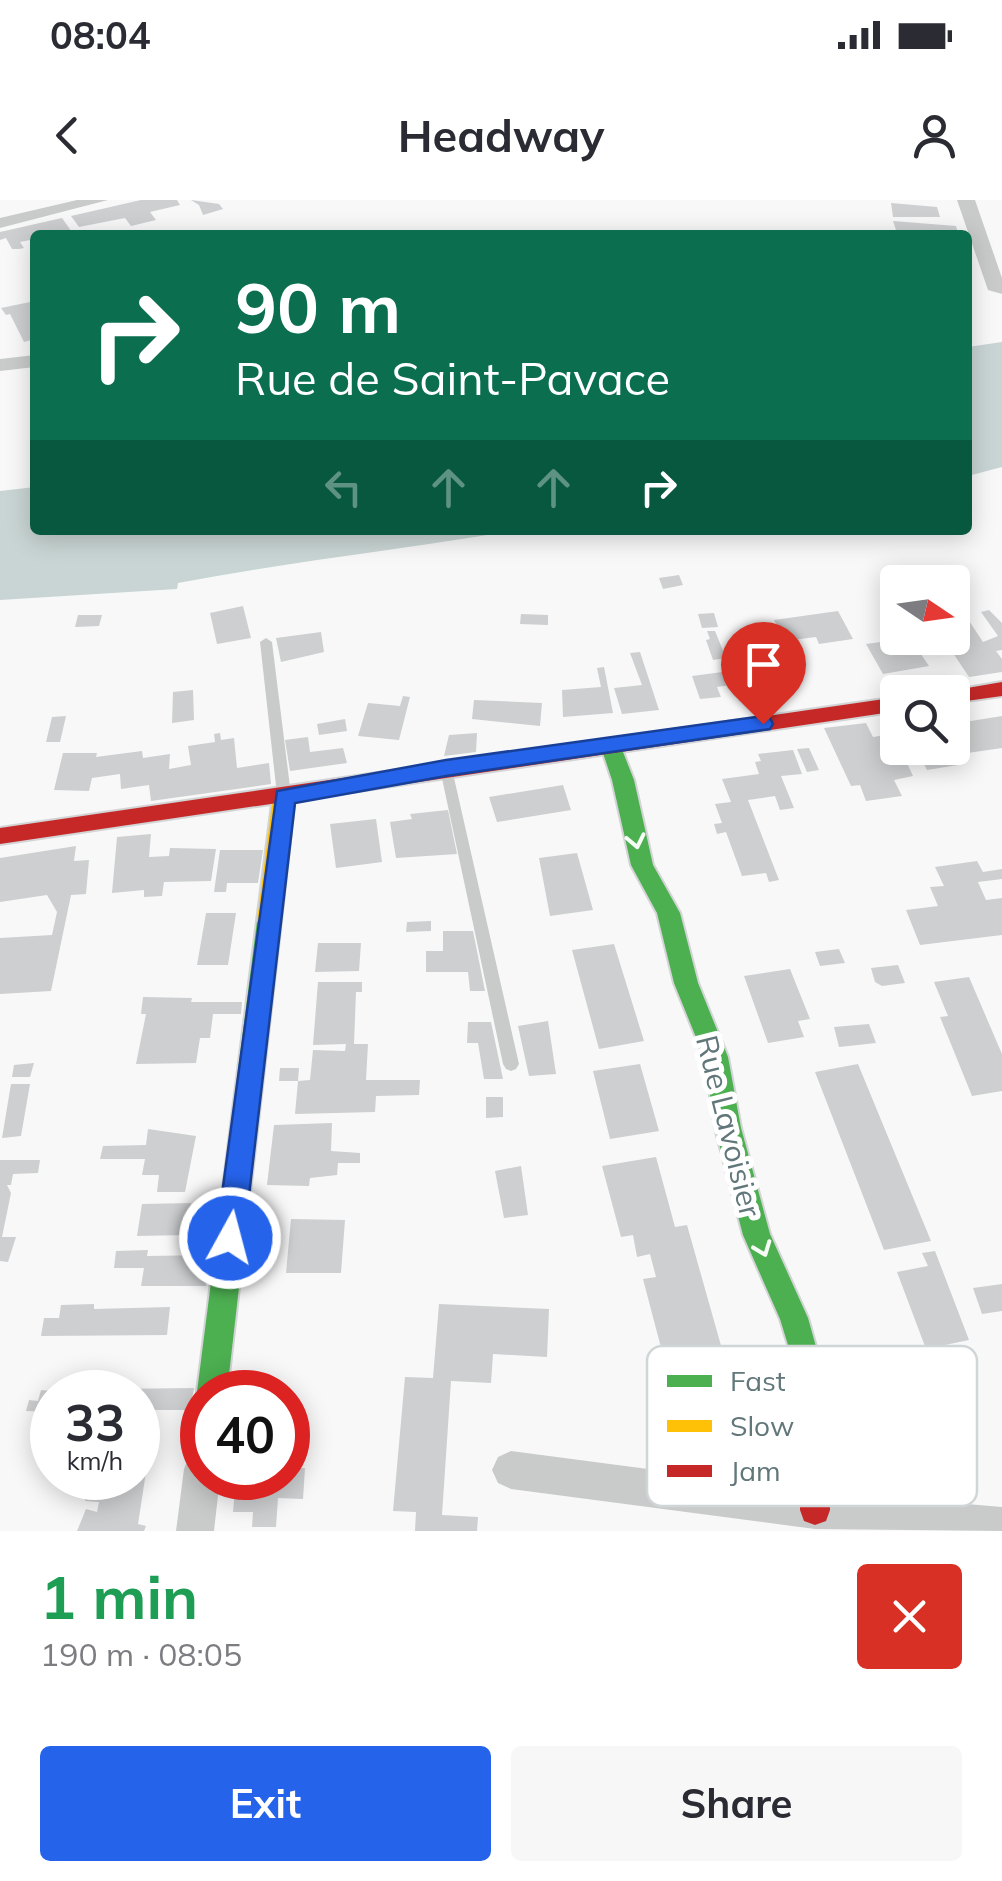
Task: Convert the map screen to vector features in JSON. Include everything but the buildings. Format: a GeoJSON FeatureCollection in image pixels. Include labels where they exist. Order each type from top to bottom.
{"type":"FeatureCollection","features":[{"type":"Feature","properties":{"kind":"street"},"geometry":{"type":"LineString","coordinates":[[0,223],[99,200]]}},
{"type":"Feature","properties":{"kind":"street"},"geometry":{"type":"LineString","coordinates":[[966,200],[997,290]]}},
{"type":"Feature","properties":{"kind":"street"},"geometry":{"type":"LineString","coordinates":[[980,239],[1002,240]]}},
{"type":"Feature","properties":{"kind":"street"},"geometry":{"type":"LineString","coordinates":[[3,359],[30,362]]}},
{"type":"Feature","properties":{"kind":"street"},"geometry":{"type":"LineString","coordinates":[[970,693],[1002,689]]}},
{"type":"Feature","properties":{"kind":"street"},"geometry":{"type":"LineString","coordinates":[[0,836],[880,707]]}},
{"type":"Feature","properties":{"kind":"street","name":"Rue Lavoisier"},"geometry":{"type":"LineString","coordinates":[[611,747],[623,780],[642,865],[668,913],[686,983],[716,1057],[728,1128],[757,1235],[794,1318],[802,1346]]}},
{"type":"Feature","properties":{"kind":"street"},"geometry":{"type":"LineString","coordinates":[[215,1370],[284,796]]}},
{"type":"Feature","properties":{"kind":"street"},"geometry":{"type":"LineString","coordinates":[[511,1470],[647,1488]]}},
{"type":"Feature","properties":{"kind":"street"},"geometry":{"type":"LineString","coordinates":[[195,1531],[198,1500]]}},
{"type":"Feature","properties":{"kind":"street"},"geometry":{"type":"LineString","coordinates":[[784,1506],[1002,1526]]}},
{"type":"Feature","properties":{"kind":"street","name":"Rue Lavoisier"},"geometry":{"type":"LineString","coordinates":[[814,1506],[814,1510]]}},
{"type":"Feature","properties":{"kind":"lane"},"geometry":{"type":"LineString","coordinates":[[266,642],[284,796]]}},
{"type":"Feature","properties":{"kind":"lane"},"geometry":{"type":"LineString","coordinates":[[446,768],[511,1064]]}},
{"type":"Feature","properties":{"kind":"shaded area"},"geometry":{"type":"Polygon","coordinates":[[[1002,342],[1002,467],[972,475],[972,346],[1002,342]]]}},
{"type":"Feature","properties":{"kind":"shaded area"},"geometry":{"type":"Polygon","coordinates":[[[30,488],[30,535],[487,535],[257,569],[178,583],[177,589],[0,600],[0,491],[30,488]]]}},
{"type":"Feature","properties":{"kind":"traffic: fast"},"geometry":{"type":"LineString","coordinates":[[611,747],[623,780],[642,865],[668,913],[686,983],[716,1057],[728,1128],[757,1235],[794,1318],[802,1346]]}},
{"type":"Feature","properties":{"kind":"traffic: fast"},"geometry":{"type":"LineString","coordinates":[[215,1370],[269,921]]}},
{"type":"Feature","properties":{"kind":"traffic: slow"},"geometry":{"type":"LineString","coordinates":[[269,921],[284,796]]}},
{"type":"Feature","properties":{"kind":"traffic: jam"},"geometry":{"type":"LineString","coordinates":[[970,693],[1002,689]]}},
{"type":"Feature","properties":{"kind":"traffic: jam"},"geometry":{"type":"LineString","coordinates":[[0,836],[880,707]]}},
{"type":"Feature","properties":{"kind":"route"},"geometry":{"type":"LineString","coordinates":[[230,1238],[284,796],[446,768],[763,724]]}}]}
